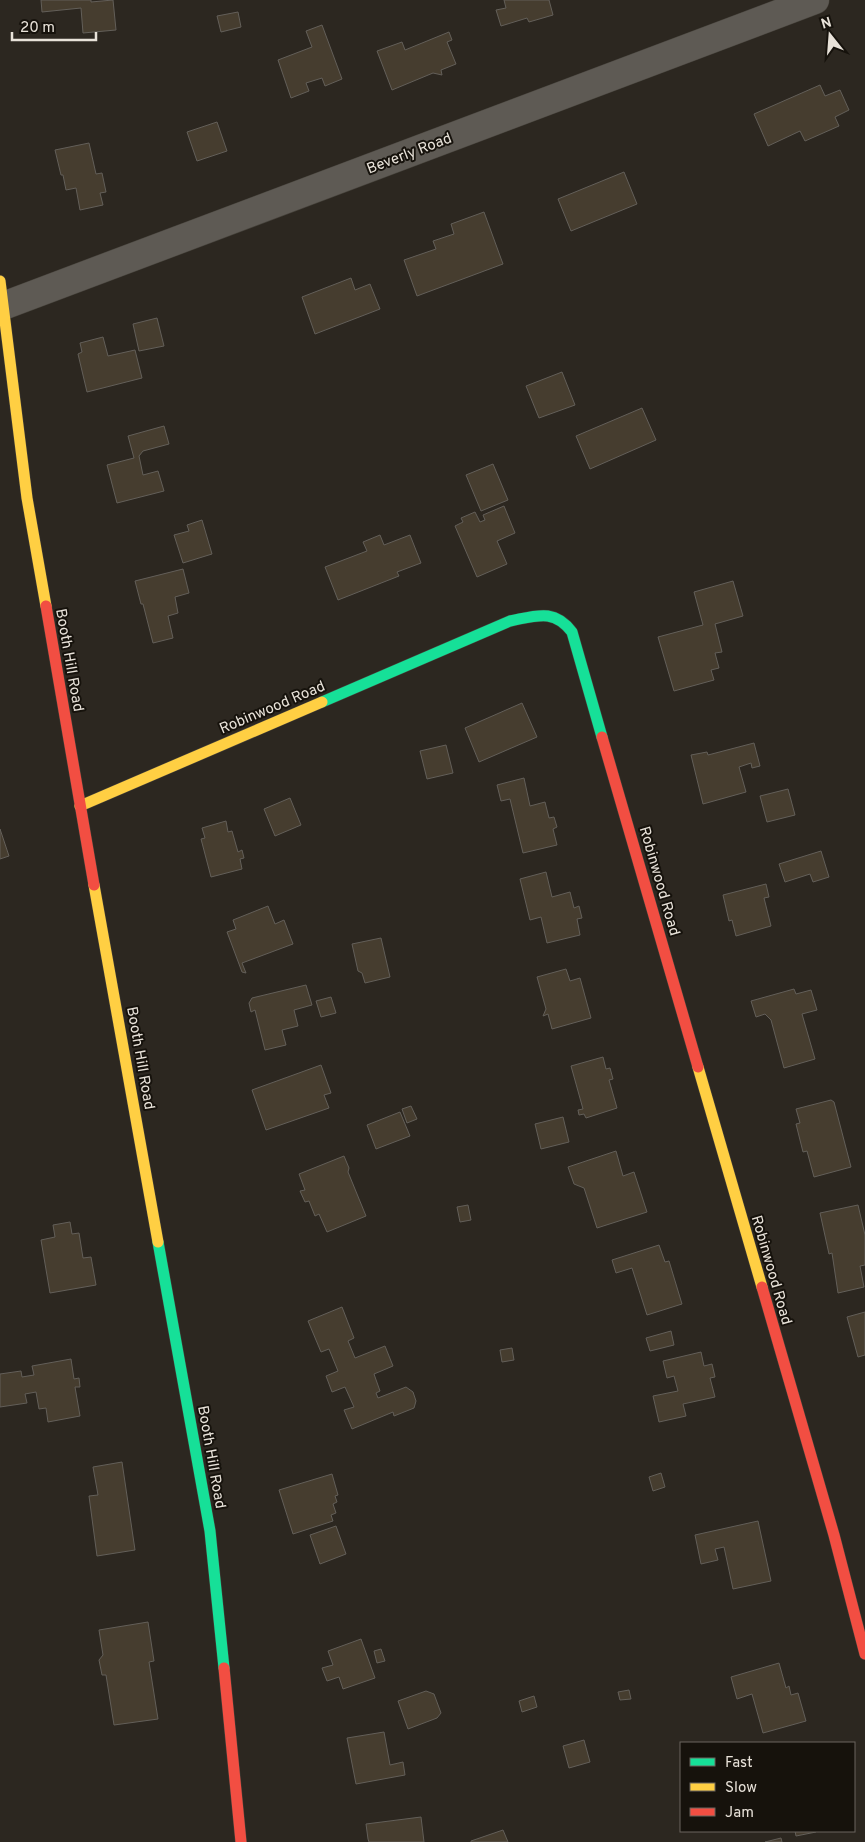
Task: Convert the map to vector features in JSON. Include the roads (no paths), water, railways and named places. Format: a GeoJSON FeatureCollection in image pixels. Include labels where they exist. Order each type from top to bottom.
{"type":"FeatureCollection","features":[{"type":"Feature","properties":{"kind":"street","name":"Beverly Road"},"geometry":{"type":"LineString","coordinates":[[1,294],[816,0]]}},
{"type":"Feature","properties":{"kind":"street","name":"Booth Hill Road"},"geometry":{"type":"LineString","coordinates":[[1,294],[27,498],[80,806],[210,1530],[241,1842]]}},
{"type":"Feature","properties":{"kind":"street","name":"Robinwood Road"},"geometry":{"type":"LineString","coordinates":[[80,806],[510,621],[534,617],[558,618],[570,629],[834,1535],[865,1654]]}}]}
